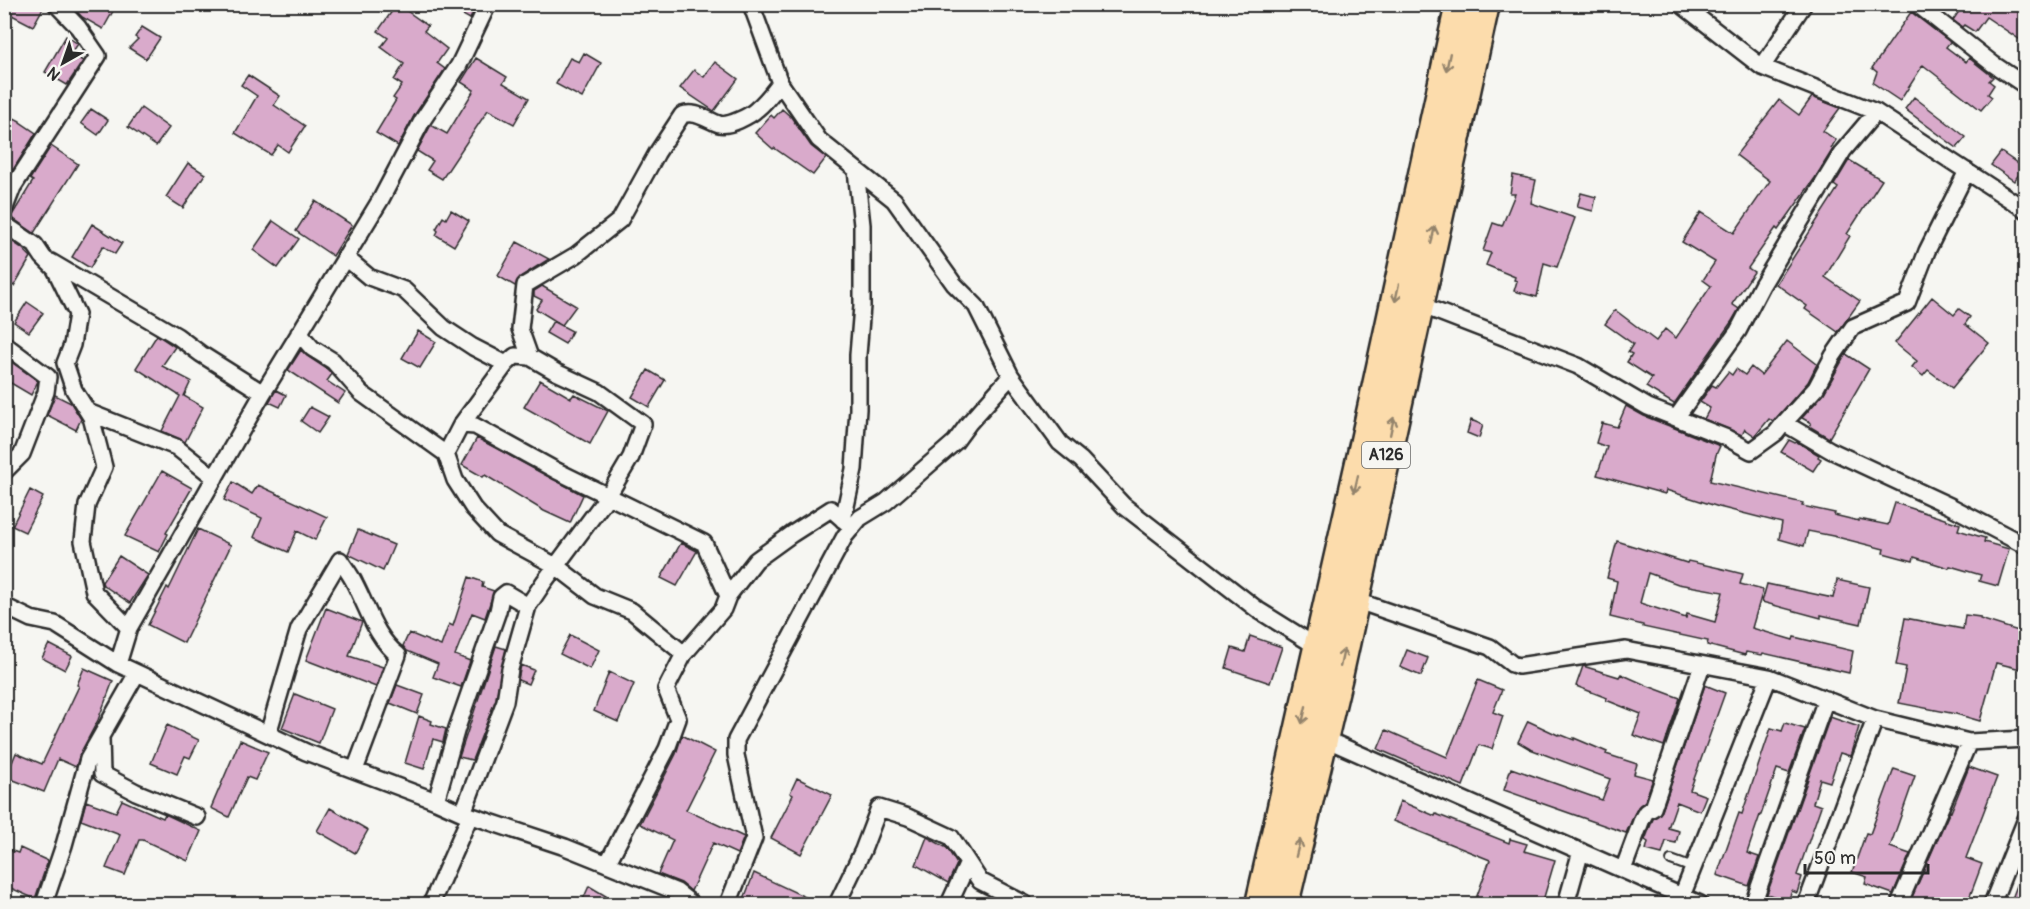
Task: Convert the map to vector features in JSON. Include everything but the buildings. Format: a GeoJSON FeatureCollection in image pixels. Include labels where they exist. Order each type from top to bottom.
{"type":"FeatureCollection","features":[{"type":"Feature","properties":{"kind":"highway","name":"A126"},"geometry":{"type":"LineString","coordinates":[[1260,904],[1319,648],[1460,4]]}},
{"type":"Feature","properties":{"kind":"highway","name":"A126"},"geometry":{"type":"LineString","coordinates":[[1284,904],[1354,600],[1485,4]]}},
{"type":"Feature","properties":{"kind":"street"},"geometry":{"type":"LineString","coordinates":[[4,210],[9,184],[98,56],[78,27],[56,4]]}},
{"type":"Feature","properties":{"kind":"street"},"geometry":{"type":"LineString","coordinates":[[118,664],[129,628],[298,333],[381,199],[422,121],[459,64],[488,4]]}},
{"type":"Feature","properties":{"kind":"street"},"geometry":{"type":"LineString","coordinates":[[751,4],[780,83],[819,140],[894,200],[954,284],[976,306],[1011,376],[1060,443],[1081,460],[1124,506],[1258,610],[1319,648]]}},
{"type":"Feature","properties":{"kind":"street"},"geometry":{"type":"LineString","coordinates":[[1681,4],[1762,67],[1876,112],[2025,210]]}},
{"type":"Feature","properties":{"kind":"street"},"geometry":{"type":"LineString","coordinates":[[1762,67],[1804,4]]}},
{"type":"Feature","properties":{"kind":"street"},"geometry":{"type":"LineString","coordinates":[[1917,4],[1993,64],[2025,86]]}},
{"type":"Feature","properties":{"kind":"street"},"geometry":{"type":"LineString","coordinates":[[530,357],[520,329],[525,285],[576,255],[620,220],[657,153],[682,115],[688,112],[695,113],[722,125],[734,123],[757,110],[780,83]]}},
{"type":"Feature","properties":{"kind":"street"},"geometry":{"type":"LineString","coordinates":[[1676,418],[1738,331],[1762,285],[1843,150],[1876,112]]}},
{"type":"Feature","properties":{"kind":"street"},"geometry":{"type":"LineString","coordinates":[[728,904],[754,838],[736,755],[736,740],[845,536],[848,524],[858,409],[858,355],[862,306],[862,225],[856,170]]}},
{"type":"Feature","properties":{"kind":"street"},"geometry":{"type":"LineString","coordinates":[[1418,304],[1578,366],[1648,407],[1727,438],[1750,451],[1776,433],[1816,388],[1833,356],[1853,327],[1907,303],[1927,251],[1967,171]]}},
{"type":"Feature","properties":{"kind":"street"},"geometry":{"type":"LineString","coordinates":[[4,224],[35,245],[55,269],[77,314],[72,345],[65,363],[74,390],[91,417],[104,467],[87,505],[83,541],[94,592],[129,628]]}},
{"type":"Feature","properties":{"kind":"street"},"geometry":{"type":"LineString","coordinates":[[43,257],[177,336],[263,393]]}},
{"type":"Feature","properties":{"kind":"street"},"geometry":{"type":"LineString","coordinates":[[345,257],[369,277],[404,290],[444,328],[473,347],[506,364]]}},
{"type":"Feature","properties":{"kind":"street"},"geometry":{"type":"LineString","coordinates":[[298,333],[312,348],[333,361],[361,393],[446,454],[455,480],[473,508],[497,534],[556,566],[595,596],[632,611],[684,654]]}},
{"type":"Feature","properties":{"kind":"street"},"geometry":{"type":"LineString","coordinates":[[4,344],[48,377],[46,392],[22,454],[4,472]]}},
{"type":"Feature","properties":{"kind":"street"},"geometry":{"type":"LineString","coordinates":[[431,904],[466,814],[505,701],[510,669],[528,606],[608,496],[631,457],[643,424],[599,392],[530,357],[515,356],[506,364],[461,425],[446,454]]}},
{"type":"Feature","properties":{"kind":"street"},"geometry":{"type":"LineString","coordinates":[[848,524],[886,501],[955,442],[1011,376]]}},
{"type":"Feature","properties":{"kind":"street"},"geometry":{"type":"LineString","coordinates":[[88,412],[176,447],[215,478]]}},
{"type":"Feature","properties":{"kind":"street"},"geometry":{"type":"LineString","coordinates":[[1784,423],[1830,450],[1950,506],[2025,546]]}},
{"type":"Feature","properties":{"kind":"street"},"geometry":{"type":"LineString","coordinates":[[461,425],[475,426],[557,471],[704,543],[728,596]]}},
{"type":"Feature","properties":{"kind":"street"},"geometry":{"type":"LineString","coordinates":[[606,864],[667,749],[678,719],[666,689],[684,654],[723,609],[728,596],[756,560],[831,509],[848,524]]}},
{"type":"Feature","properties":{"kind":"street"},"geometry":{"type":"LineString","coordinates":[[268,734],[299,629],[340,560],[354,581],[386,646],[398,655],[355,770]]}},
{"type":"Feature","properties":{"kind":"street"},"geometry":{"type":"LineString","coordinates":[[436,801],[457,728],[501,597],[506,593],[528,606]]}},
{"type":"Feature","properties":{"kind":"street"},"geometry":{"type":"LineString","coordinates":[[1354,600],[1490,647],[1518,666],[1626,650],[1769,677],[1875,719],[1970,742],[2025,740]]}},
{"type":"Feature","properties":{"kind":"street"},"geometry":{"type":"LineString","coordinates":[[4,606],[31,619],[55,624],[118,664],[306,752],[466,814],[565,847],[677,892],[688,904]]}},
{"type":"Feature","properties":{"kind":"street"},"geometry":{"type":"LineString","coordinates":[[1623,870],[1642,819],[1646,812],[1653,808],[1702,665]]}},
{"type":"Feature","properties":{"kind":"street"},"geometry":{"type":"LineString","coordinates":[[44,904],[88,759],[137,673]]}},
{"type":"Feature","properties":{"kind":"street"},"geometry":{"type":"LineString","coordinates":[[1682,896],[1769,677]]}},
{"type":"Feature","properties":{"kind":"street"},"geometry":{"type":"LineString","coordinates":[[1753,904],[1826,699]]}},
{"type":"Feature","properties":{"kind":"street"},"geometry":{"type":"LineString","coordinates":[[1806,904],[1875,719]]}},
{"type":"Feature","properties":{"kind":"street"},"geometry":{"type":"LineString","coordinates":[[100,735],[102,774],[135,792],[197,817]]}},
{"type":"Feature","properties":{"kind":"street"},"geometry":{"type":"LineString","coordinates":[[1323,738],[1700,904]]}},
{"type":"Feature","properties":{"kind":"street"},"geometry":{"type":"LineString","coordinates":[[1899,904],[1970,742]]}},
{"type":"Feature","properties":{"kind":"street"},"geometry":{"type":"LineString","coordinates":[[837,904],[863,850],[879,808],[908,817],[951,837],[980,881],[1025,904]]}},
{"type":"Feature","properties":{"kind":"street"},"geometry":{"type":"LineString","coordinates":[[1992,904],[2024,827]]}},
{"type":"Feature","properties":{"kind":"street"},"geometry":{"type":"LineString","coordinates":[[1566,904],[1581,851]]}},
{"type":"Feature","properties":{"kind":"street"},"geometry":{"type":"LineString","coordinates":[[949,904],[968,863]]}},
{"type":"Feature","properties":{"kind":"lane"},"geometry":{"type":"LineString","coordinates":[[1671,860],[1693,868]]}}]}
